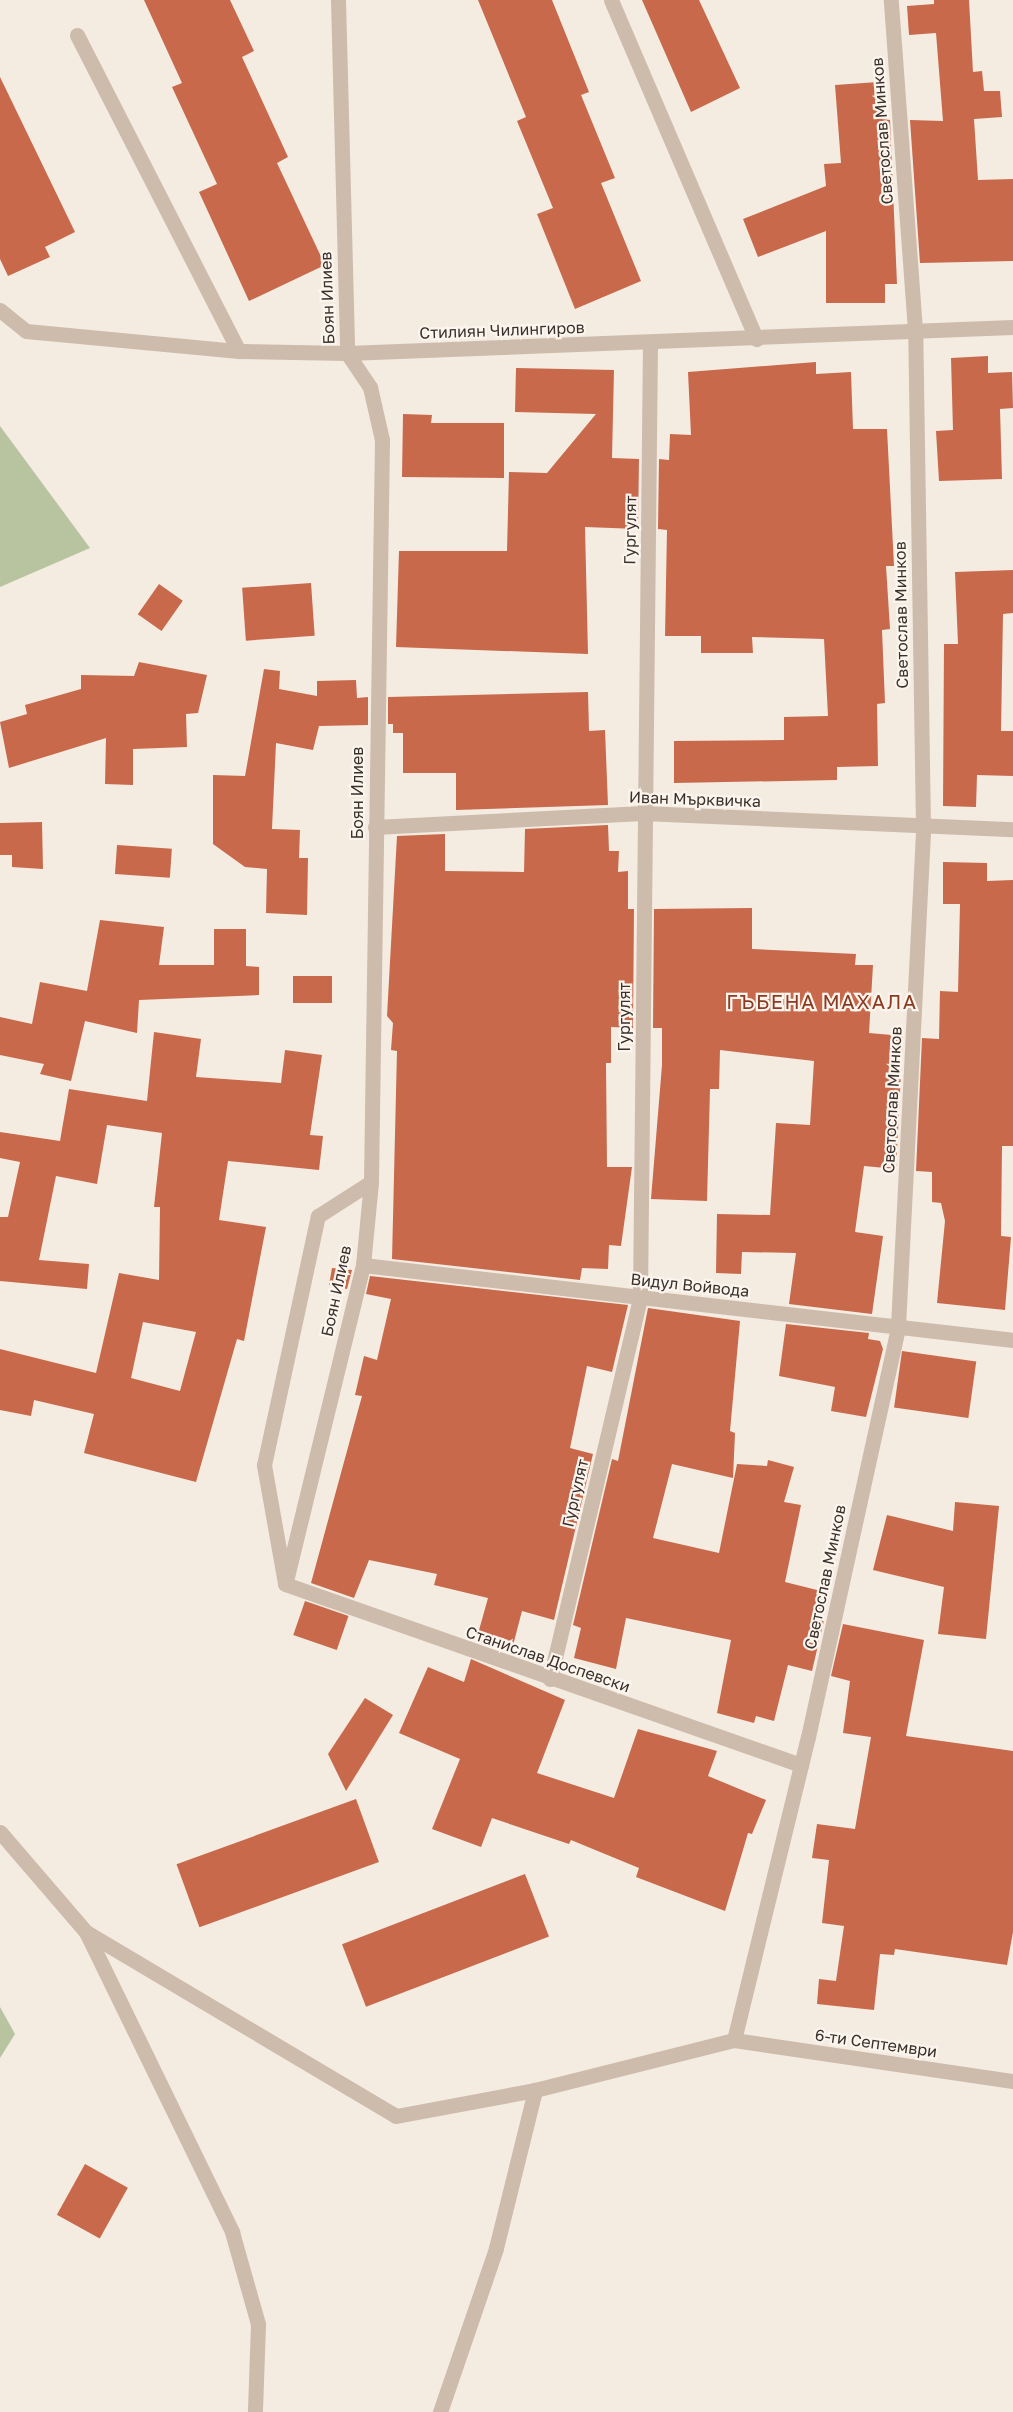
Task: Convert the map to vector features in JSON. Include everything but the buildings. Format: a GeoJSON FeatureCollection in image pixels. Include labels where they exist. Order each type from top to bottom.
{"type":"FeatureCollection","features":[{"type":"Feature","properties":{"kind":"street","name":"Боян Илиев"},"geometry":{"type":"LineString","coordinates":[[285,1584],[363,1265],[371,1182],[382,441],[370,387],[347,353],[338,0]]}},
{"type":"Feature","properties":{"kind":"street"},"geometry":{"type":"LineString","coordinates":[[611,0],[756,339]]}},
{"type":"Feature","properties":{"kind":"street","name":"Светослав Минков"},"geometry":{"type":"LineString","coordinates":[[734,2040],[801,1765],[898,1326],[923,828],[915,330],[891,0]]}},
{"type":"Feature","properties":{"kind":"street"},"geometry":{"type":"LineString","coordinates":[[77,35],[239,351]]}},
{"type":"Feature","properties":{"kind":"street","name":"Стилиян Чилингиров"},"geometry":{"type":"LineString","coordinates":[[0,310],[26,331],[239,351],[347,353],[650,344],[1013,327]]}},
{"type":"Feature","properties":{"kind":"street","name":"Гургулят"},"geometry":{"type":"LineString","coordinates":[[550,1679],[640,1297],[650,344]]}},
{"type":"Feature","properties":{"kind":"street","name":"Иван Мърквичка"},"geometry":{"type":"LineString","coordinates":[[375,827],[644,813],[923,828],[1013,829]]}},
{"type":"Feature","properties":{"kind":"street"},"geometry":{"type":"LineString","coordinates":[[285,1584],[264,1466],[318,1216],[371,1182]]}},
{"type":"Feature","properties":{"kind":"street","name":"Видул Войвода"},"geometry":{"type":"LineString","coordinates":[[363,1265],[1013,1340]]}},
{"type":"Feature","properties":{"kind":"street","name":"Станислав Доспевски"},"geometry":{"type":"LineString","coordinates":[[285,1584],[550,1679],[801,1765]]}},
{"type":"Feature","properties":{"kind":"street"},"geometry":{"type":"LineString","coordinates":[[0,1832],[86,1932],[232,2232],[258,2324],[255,2412]]}},
{"type":"Feature","properties":{"kind":"street"},"geometry":{"type":"LineString","coordinates":[[86,1932],[396,2116],[536,2090],[734,2040]]}},
{"type":"Feature","properties":{"kind":"street","name":"6-ти Септември"},"geometry":{"type":"LineString","coordinates":[[734,2040],[1013,2081]]}},
{"type":"Feature","properties":{"kind":"street"},"geometry":{"type":"LineString","coordinates":[[440,2412],[496,2248],[536,2090]]}},
{"type":"Feature","properties":{"kind":"green space"},"geometry":{"type":"Polygon","coordinates":[[[0,426],[90,548],[0,587],[0,426]]]}},
{"type":"Feature","properties":{"kind":"green space"},"geometry":{"type":"Polygon","coordinates":[[[0,2007],[15,2034],[0,2058],[0,2007]]]}},
{"type":"Feature","properties":{"kind":"district","name":"ГЪБЕНА МАХАЛА"},"geometry":{"type":"Point","coordinates":[822,1001]}}]}
